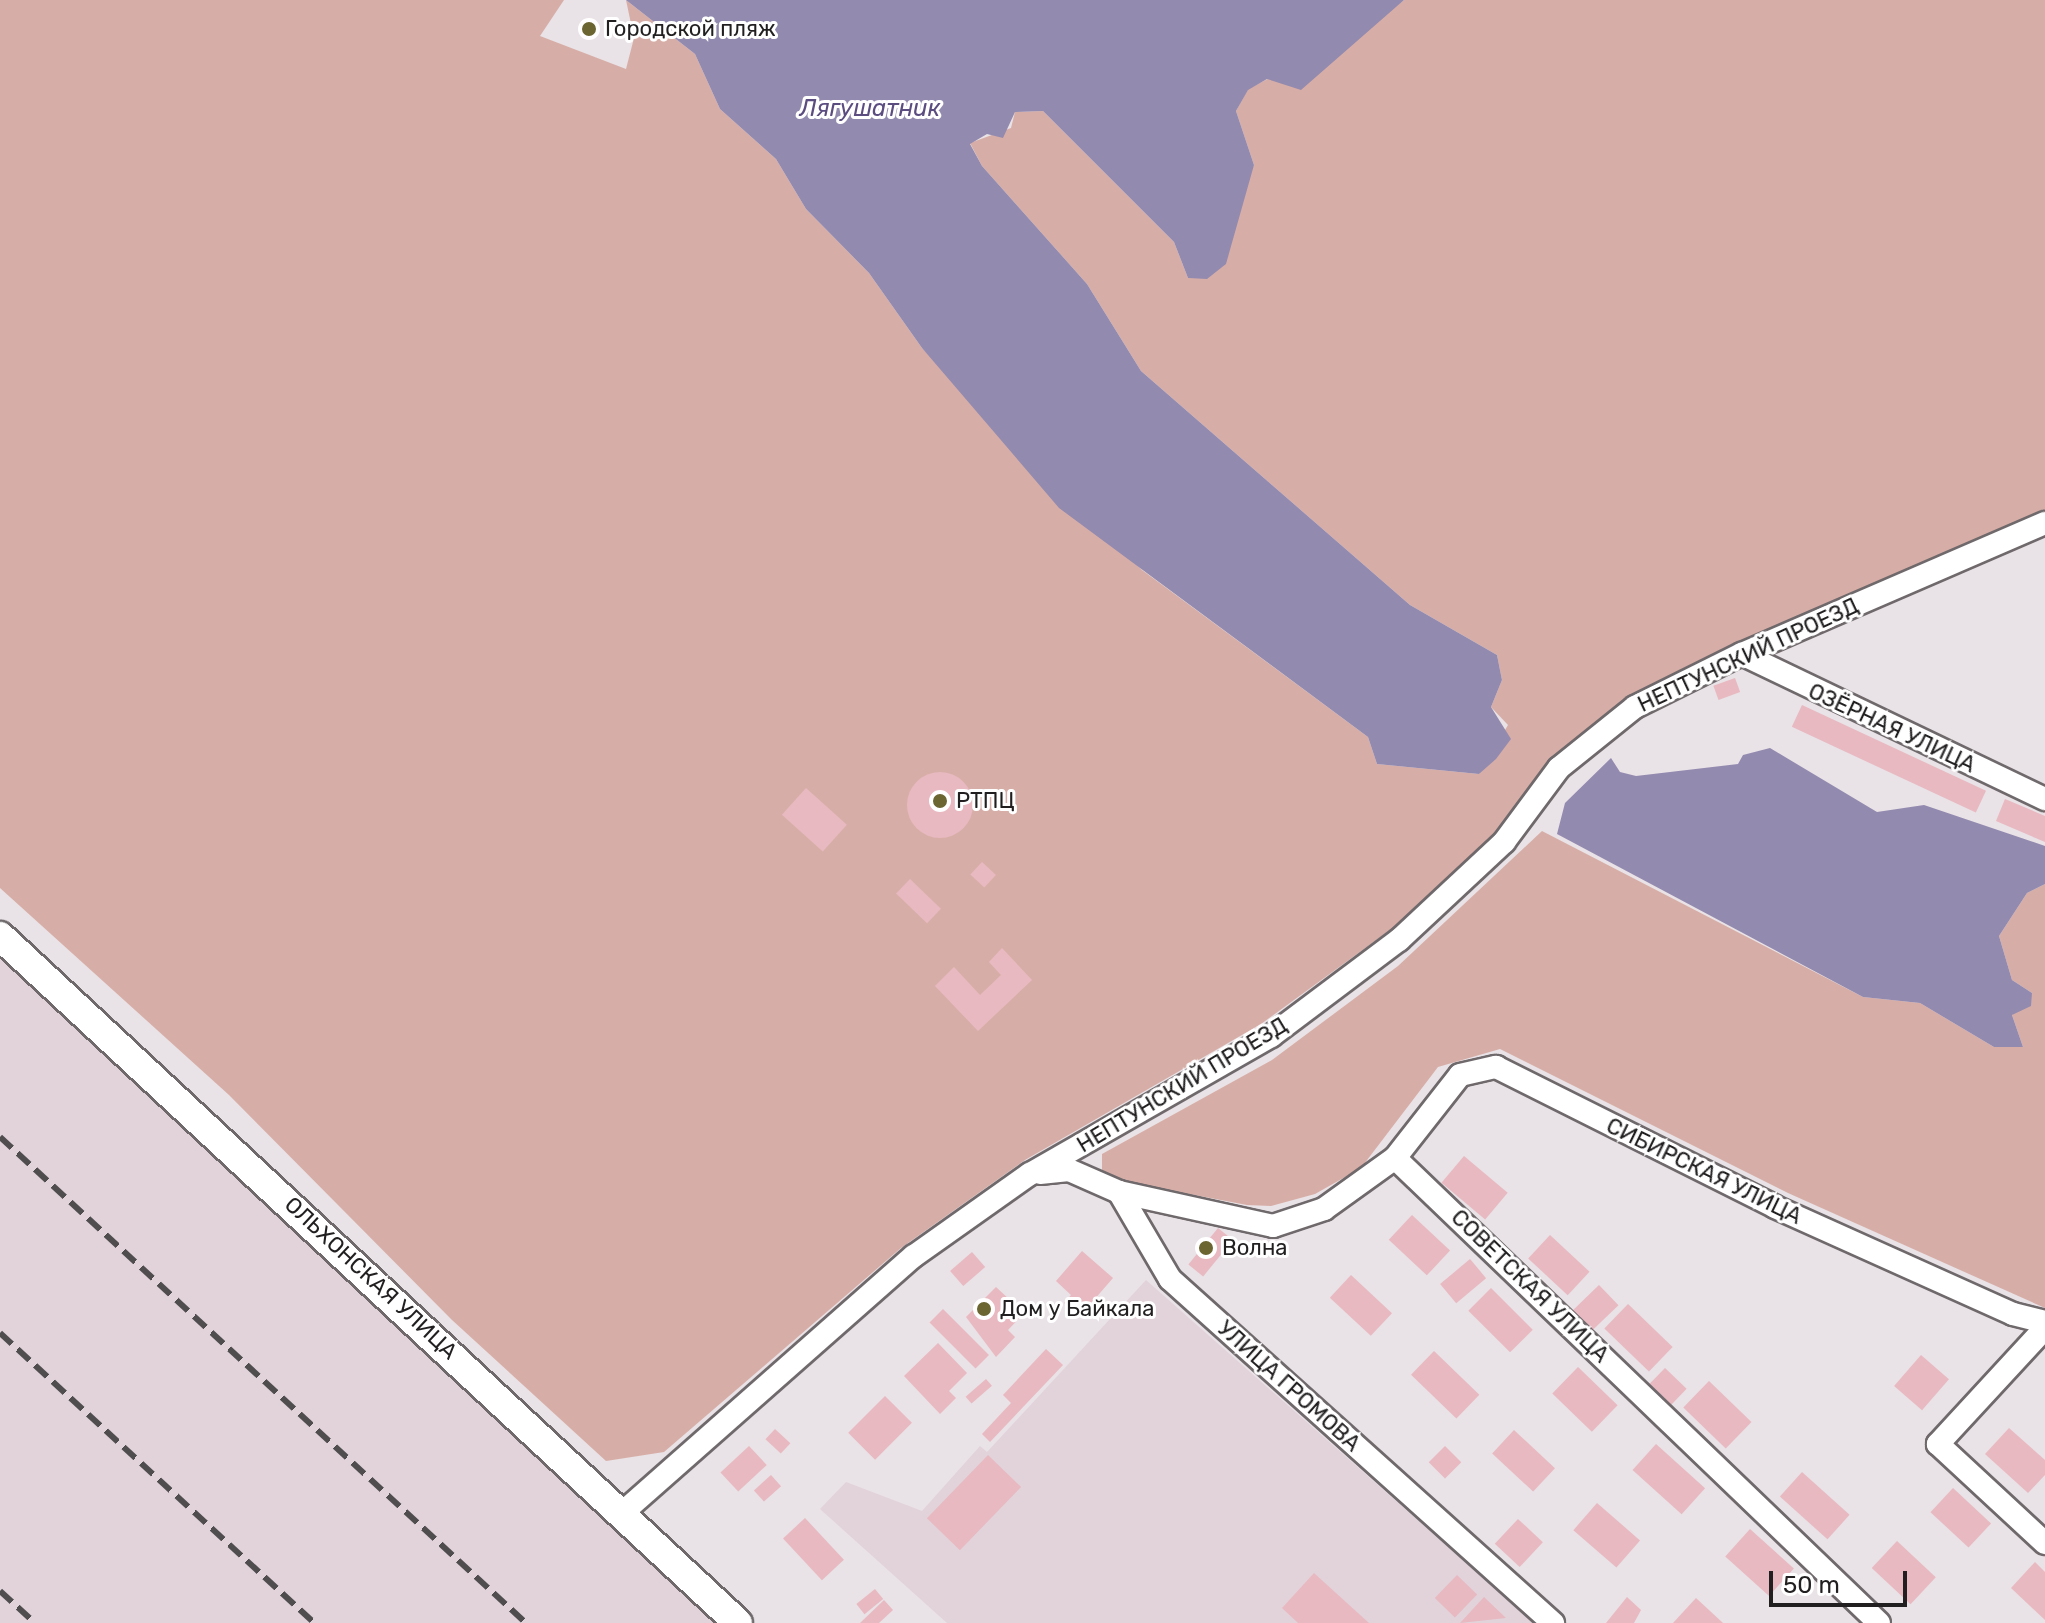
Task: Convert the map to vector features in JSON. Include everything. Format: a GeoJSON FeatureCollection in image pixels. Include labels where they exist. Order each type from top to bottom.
{"type":"FeatureCollection","features":[{"type":"Feature","properties":{"kind":"street","name":"НЕПТУНСКИЙ ПРОЕЗД"},"geometry":{"type":"LineString","coordinates":[[621,1514],[914,1256],[1030,1174],[1271,1036],[1463,884],[1504,842],[1559,768],[1635,707],[1742,654],[2045,523]]}},
{"type":"Feature","properties":{"kind":"street","name":"ОЗЁРНАЯ УЛИЦА"},"geometry":{"type":"LineString","coordinates":[[1742,654],[2045,799]]}},
{"type":"Feature","properties":{"kind":"street","name":"ОЛЬХОНСКАЯ УЛИЦА"},"geometry":{"type":"LineString","coordinates":[[0,936],[738,1623]]}},
{"type":"Feature","properties":{"kind":"street","name":"СИБИРСКАЯ УЛИЦА"},"geometry":{"type":"LineString","coordinates":[[1395,1158],[1460,1075],[1496,1067],[1775,1207],[2013,1314],[2045,1322]]}},
{"type":"Feature","properties":{"kind":"street"},"geometry":{"type":"LineString","coordinates":[[1030,1174],[1069,1170],[1119,1192],[1273,1226],[1324,1209],[1395,1158]]}},
{"type":"Feature","properties":{"kind":"street","name":"СОВЕТСКАЯ УЛИЦА"},"geometry":{"type":"LineString","coordinates":[[1395,1158],[1879,1623]]}},
{"type":"Feature","properties":{"kind":"street","name":"УЛИЦА ГРОМОВА"},"geometry":{"type":"LineString","coordinates":[[1119,1192],[1170,1279],[1553,1623]]}},
{"type":"Feature","properties":{"kind":"street"},"geometry":{"type":"LineString","coordinates":[[2045,1328],[1938,1444],[2045,1543]]}},
{"type":"Feature","properties":{"kind":"shaded area"},"geometry":{"type":"Polygon","coordinates":[[[0,0],[564,0],[540,36],[626,69],[634,38],[626,0],[695,54],[720,109],[776,159],[806,209],[869,273],[922,348],[1142,570],[1368,737],[1377,764],[1479,774],[1508,725],[1491,707],[1502,680],[1497,655],[1410,605],[1141,371],[1087,284],[982,166],[970,143],[1011,128],[1015,112],[1043,111],[1174,242],[1188,278],[1254,165],[1236,111],[1248,89],[1368,28],[1404,0],[2045,0],[2045,512],[1633,695],[1550,761],[1496,833],[1394,927],[1261,1024],[1025,1160],[901,1248],[664,1452],[606,1461],[452,1320],[229,1095],[0,888],[0,0]]]}},
{"type":"Feature","properties":{"kind":"shaded area"},"geometry":{"type":"Polygon","coordinates":[[[1542,831],[1863,997],[1920,1003],[1994,1047],[2023,1047],[2012,1015],[2032,993],[2012,980],[1999,936],[2027,893],[2045,884],[2045,1308],[1788,1193],[1500,1049],[1438,1067],[1361,1168],[1315,1194],[1271,1206],[1247,1205],[1126,1182],[1102,1171],[1102,1154],[1272,1060],[1398,966],[1542,831]]]}},
{"type":"Feature","properties":{"kind":"shaded area"},"geometry":{"type":"Polygon","coordinates":[[[0,955],[304,1232],[721,1623],[0,1623],[0,955]]]}},
{"type":"Feature","properties":{"kind":"shaded area"},"geometry":{"type":"Polygon","coordinates":[[[1146,1280],[1534,1623],[947,1623],[820,1509],[846,1482],[922,1511],[980,1446],[987,1452],[1146,1280]]]}},
{"type":"Feature","properties":{"kind":"water","name":"Лягушатник"},"geometry":{"type":"Polygon","coordinates":[[[626,0],[1404,0],[1301,90],[1267,79],[1248,90],[1236,111],[1254,165],[1226,264],[1207,279],[1188,278],[1174,242],[1043,111],[1015,112],[1003,138],[987,134],[970,144],[982,166],[1087,284],[1141,371],[1410,605],[1497,655],[1502,680],[1491,707],[1511,739],[1496,759],[1479,774],[1377,764],[1368,737],[1059,508],[922,348],[869,273],[806,209],[776,159],[720,109],[695,54],[626,0]]]}},
{"type":"Feature","properties":{"kind":"water"},"geometry":{"type":"Polygon","coordinates":[[[1770,748],[1877,812],[1924,805],[2045,846],[2045,884],[2027,893],[1999,936],[2012,980],[2032,993],[2031,1006],[2012,1015],[2023,1047],[1994,1047],[1920,1003],[1863,997],[1557,834],[1565,803],[1611,758],[1620,772],[1636,776],[1738,764],[1743,755],[1770,748]]]}},
{"type":"Feature","properties":{"kind":"building"},"geometry":{"type":"Polygon","coordinates":[[[1735,678],[1740,692],[1719,700],[1713,686],[1735,678]]]}},
{"type":"Feature","properties":{"kind":"building"},"geometry":{"type":"Polygon","coordinates":[[[1802,705],[1986,791],[1976,813],[1792,727],[1802,705]]]}},
{"type":"Feature","properties":{"kind":"building","name":"РТПЦ"},"geometry":{"type":"Polygon","coordinates":[[[940,772],[953,775],[963,782],[970,792],[973,805],[970,818],[963,828],[953,835],[940,838],[927,835],[917,828],[910,818],[907,805],[910,792],[917,782],[927,775],[940,772]]]}},
{"type":"Feature","properties":{"kind":"building"},"geometry":{"type":"Polygon","coordinates":[[[806,788],[847,825],[823,852],[782,815],[806,788]]]}},
{"type":"Feature","properties":{"kind":"building"},"geometry":{"type":"Polygon","coordinates":[[[2005,799],[2045,816],[2045,842],[1996,821],[2005,799]]]}},
{"type":"Feature","properties":{"kind":"building"},"geometry":{"type":"Polygon","coordinates":[[[982,862],[996,875],[984,887],[970,874],[982,862]]]}},
{"type":"Feature","properties":{"kind":"building"},"geometry":{"type":"Polygon","coordinates":[[[910,879],[941,909],[927,923],[896,893],[910,879]]]}},
{"type":"Feature","properties":{"kind":"building"},"geometry":{"type":"Polygon","coordinates":[[[1002,948],[1032,980],[978,1031],[935,986],[954,967],[980,995],[1001,975],[989,962],[1002,948]]]}},
{"type":"Feature","properties":{"kind":"building"},"geometry":{"type":"Polygon","coordinates":[[[1464,1156],[1508,1193],[1485,1219],[1442,1183],[1464,1156]]]}},
{"type":"Feature","properties":{"kind":"building"},"geometry":{"type":"Polygon","coordinates":[[[1412,1215],[1450,1250],[1427,1275],[1389,1240],[1412,1215]]]}},
{"type":"Feature","properties":{"kind":"building"},"geometry":{"type":"Polygon","coordinates":[[[1218,1228],[1233,1240],[1203,1276],[1188,1265],[1218,1228]]]}},
{"type":"Feature","properties":{"kind":"building"},"geometry":{"type":"Polygon","coordinates":[[[1550,1235],[1589,1272],[1568,1295],[1528,1258],[1550,1235]]]}},
{"type":"Feature","properties":{"kind":"building"},"geometry":{"type":"Polygon","coordinates":[[[1082,1251],[1113,1278],[1080,1316],[1064,1303],[1071,1295],[1056,1281],[1082,1251]]]}},
{"type":"Feature","properties":{"kind":"building"},"geometry":{"type":"Polygon","coordinates":[[[972,1252],[985,1267],[963,1286],[950,1271],[972,1252]]]}},
{"type":"Feature","properties":{"kind":"building"},"geometry":{"type":"Polygon","coordinates":[[[1470,1259],[1486,1278],[1456,1303],[1440,1284],[1470,1259]]]}},
{"type":"Feature","properties":{"kind":"building"},"geometry":{"type":"Polygon","coordinates":[[[1351,1275],[1392,1313],[1371,1336],[1330,1298],[1351,1275]]]}},
{"type":"Feature","properties":{"kind":"building"},"geometry":{"type":"Polygon","coordinates":[[[1599,1285],[1618,1305],[1592,1331],[1572,1311],[1599,1285]]]}},
{"type":"Feature","properties":{"kind":"building"},"geometry":{"type":"Polygon","coordinates":[[[996,1287],[1024,1313],[1008,1330],[1015,1337],[996,1357],[966,1317],[996,1287]]]}},
{"type":"Feature","properties":{"kind":"building"},"geometry":{"type":"Polygon","coordinates":[[[1491,1288],[1533,1330],[1510,1352],[1468,1311],[1491,1288]]]}},
{"type":"Feature","properties":{"kind":"building"},"geometry":{"type":"Polygon","coordinates":[[[1628,1304],[1673,1347],[1649,1372],[1604,1328],[1628,1304]]]}},
{"type":"Feature","properties":{"kind":"building"},"geometry":{"type":"Polygon","coordinates":[[[943,1309],[989,1355],[976,1368],[930,1322],[943,1309]]]}},
{"type":"Feature","properties":{"kind":"building"},"geometry":{"type":"Polygon","coordinates":[[[938,1343],[967,1373],[949,1391],[956,1398],[940,1414],[904,1376],[938,1343]]]}},
{"type":"Feature","properties":{"kind":"building"},"geometry":{"type":"Polygon","coordinates":[[[1046,1349],[1063,1365],[990,1442],[982,1434],[1011,1403],[1003,1395],[1046,1349]]]}},
{"type":"Feature","properties":{"kind":"building"},"geometry":{"type":"Polygon","coordinates":[[[1434,1351],[1479,1395],[1456,1419],[1411,1375],[1434,1351]]]}},
{"type":"Feature","properties":{"kind":"building"},"geometry":{"type":"Polygon","coordinates":[[[1921,1355],[1949,1379],[1922,1410],[1894,1386],[1921,1355]]]}},
{"type":"Feature","properties":{"kind":"building"},"geometry":{"type":"Polygon","coordinates":[[[1578,1367],[1618,1405],[1592,1432],[1552,1394],[1578,1367]]]}},
{"type":"Feature","properties":{"kind":"building"},"geometry":{"type":"Polygon","coordinates":[[[1665,1368],[1687,1389],[1671,1405],[1650,1384],[1665,1368]]]}},
{"type":"Feature","properties":{"kind":"building"},"geometry":{"type":"Polygon","coordinates":[[[986,1379],[992,1386],[972,1404],[966,1397],[986,1379]]]}},
{"type":"Feature","properties":{"kind":"building"},"geometry":{"type":"Polygon","coordinates":[[[1709,1381],[1751,1422],[1726,1449],[1683,1408],[1709,1381]]]}},
{"type":"Feature","properties":{"kind":"building"},"geometry":{"type":"Polygon","coordinates":[[[885,1396],[912,1423],[875,1460],[848,1433],[885,1396]]]}},
{"type":"Feature","properties":{"kind":"building"},"geometry":{"type":"Polygon","coordinates":[[[2009,1428],[2045,1460],[2045,1475],[2028,1493],[1985,1454],[2009,1428]]]}},
{"type":"Feature","properties":{"kind":"building"},"geometry":{"type":"Polygon","coordinates":[[[775,1429],[790,1443],[781,1454],[765,1439],[775,1429]]]}},
{"type":"Feature","properties":{"kind":"building"},"geometry":{"type":"Polygon","coordinates":[[[1514,1430],[1555,1468],[1533,1492],[1492,1453],[1514,1430]]]}},
{"type":"Feature","properties":{"kind":"building"},"geometry":{"type":"Polygon","coordinates":[[[1656,1444],[1705,1488],[1682,1514],[1633,1470],[1656,1444]]]}},
{"type":"Feature","properties":{"kind":"building"},"geometry":{"type":"Polygon","coordinates":[[[749,1446],[767,1465],[738,1492],[720,1473],[749,1446]]]}},
{"type":"Feature","properties":{"kind":"building"},"geometry":{"type":"Polygon","coordinates":[[[1445,1446],[1461,1462],[1445,1479],[1429,1462],[1445,1446]]]}},
{"type":"Feature","properties":{"kind":"building"},"geometry":{"type":"Polygon","coordinates":[[[988,1455],[1021,1487],[960,1550],[927,1518],[988,1455]]]}},
{"type":"Feature","properties":{"kind":"building"},"geometry":{"type":"Polygon","coordinates":[[[1802,1472],[1850,1515],[1827,1539],[1780,1497],[1802,1472]]]}},
{"type":"Feature","properties":{"kind":"building"},"geometry":{"type":"Polygon","coordinates":[[[771,1475],[781,1486],[764,1502],[754,1490],[771,1475]]]}},
{"type":"Feature","properties":{"kind":"building"},"geometry":{"type":"Polygon","coordinates":[[[1953,1488],[1991,1523],[1969,1548],[1930,1512],[1953,1488]]]}},
{"type":"Feature","properties":{"kind":"building"},"geometry":{"type":"Polygon","coordinates":[[[1597,1503],[1640,1540],[1616,1568],[1573,1530],[1597,1503]]]}},
{"type":"Feature","properties":{"kind":"building"},"geometry":{"type":"Polygon","coordinates":[[[805,1518],[844,1560],[822,1580],[783,1538],[805,1518]]]}},
{"type":"Feature","properties":{"kind":"building"},"geometry":{"type":"Polygon","coordinates":[[[1518,1519],[1543,1542],[1520,1567],[1495,1544],[1518,1519]]]}},
{"type":"Feature","properties":{"kind":"building"},"geometry":{"type":"Polygon","coordinates":[[[1750,1529],[1794,1568],[1769,1596],[1725,1556],[1750,1529]]]}},
{"type":"Feature","properties":{"kind":"building"},"geometry":{"type":"Polygon","coordinates":[[[1897,1541],[1936,1577],[1911,1604],[1872,1568],[1897,1541]]]}},
{"type":"Feature","properties":{"kind":"building"},"geometry":{"type":"Polygon","coordinates":[[[2035,1562],[2045,1572],[2045,1620],[2011,1588],[2035,1562]]]}},
{"type":"Feature","properties":{"kind":"building"},"geometry":{"type":"Polygon","coordinates":[[[1314,1573],[1369,1623],[1298,1623],[1282,1608],[1314,1573]]]}},
{"type":"Feature","properties":{"kind":"building"},"geometry":{"type":"Polygon","coordinates":[[[1457,1575],[1477,1594],[1455,1617],[1435,1598],[1457,1575]]]}},
{"type":"Feature","properties":{"kind":"building"},"geometry":{"type":"Polygon","coordinates":[[[875,1589],[883,1599],[865,1614],[856,1604],[875,1589]]]}},
{"type":"Feature","properties":{"kind":"building"},"geometry":{"type":"Polygon","coordinates":[[[1484,1597],[1506,1618],[1460,1623],[1484,1597]]]}},
{"type":"Feature","properties":{"kind":"building"},"geometry":{"type":"Polygon","coordinates":[[[1627,1597],[1641,1610],[1634,1623],[1606,1623],[1627,1597]]]}},
{"type":"Feature","properties":{"kind":"building"},"geometry":{"type":"Polygon","coordinates":[[[1696,1598],[1723,1623],[1673,1623],[1696,1598]]]}},
{"type":"Feature","properties":{"kind":"building"},"geometry":{"type":"Polygon","coordinates":[[[884,1600],[893,1610],[879,1623],[860,1623],[884,1600]]]}},
{"type":"Feature","properties":{"kind":"railway"},"geometry":{"type":"LineString","coordinates":[[0,1137],[526,1623]]}},
{"type":"Feature","properties":{"kind":"railway"},"geometry":{"type":"LineString","coordinates":[[0,1333],[314,1623]]}},
{"type":"Feature","properties":{"kind":"railway"},"geometry":{"type":"LineString","coordinates":[[0,1591],[35,1623]]}},
{"type":"Feature","properties":{"kind":"place","name":"Городской пляж"},"geometry":{"type":"Point","coordinates":[589,29]}},
{"type":"Feature","properties":{"kind":"place","name":"РТПЦ"},"geometry":{"type":"Point","coordinates":[940,801]}},
{"type":"Feature","properties":{"kind":"place","name":"Волна"},"geometry":{"type":"Point","coordinates":[1206,1248]}},
{"type":"Feature","properties":{"kind":"place","name":"Дом у Байкала"},"geometry":{"type":"Point","coordinates":[984,1309]}}]}
